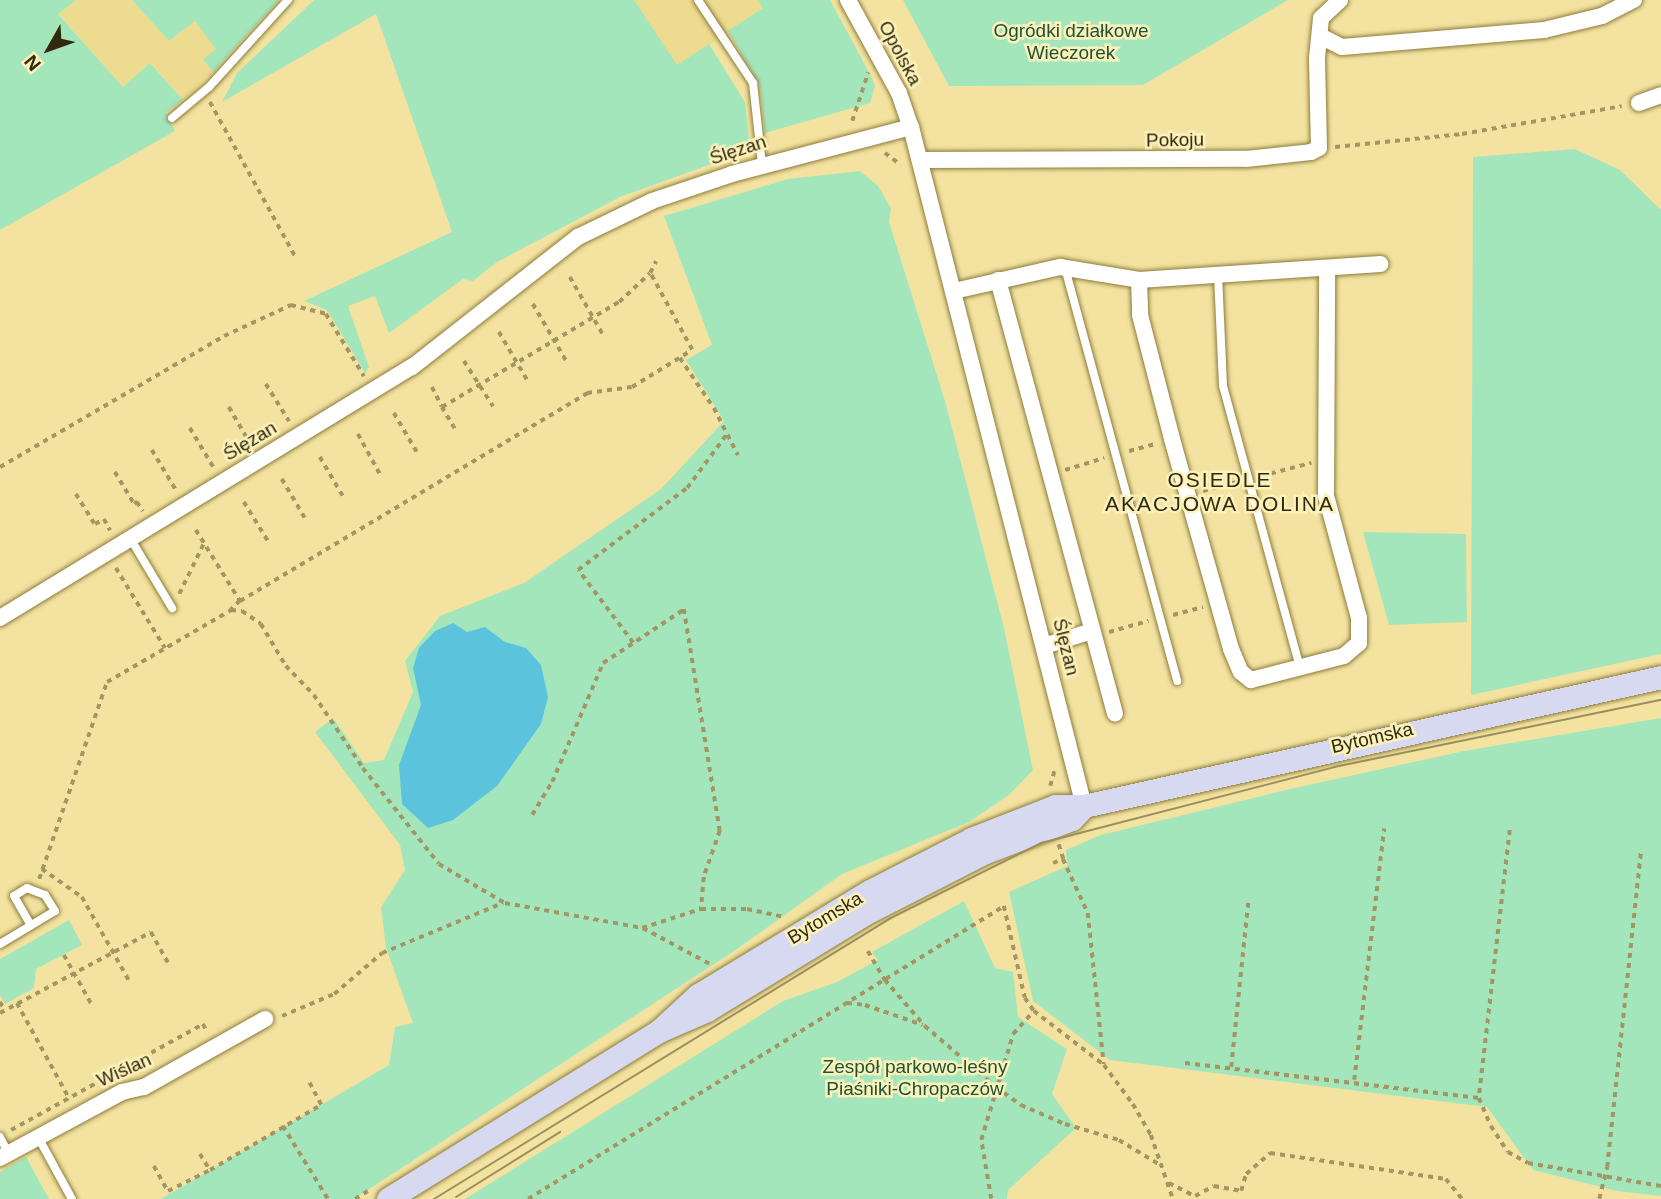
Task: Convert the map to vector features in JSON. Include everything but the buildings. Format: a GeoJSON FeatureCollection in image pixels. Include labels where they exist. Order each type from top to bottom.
{"type":"FeatureCollection","features":[{"type":"Feature","properties":{"kind":"main road","name":"Bytomska"},"geometry":{"type":"LineString","coordinates":[[388,1199],[659,1031],[698,995],[870,891],[1018,820],[1055,806],[1084,806],[1387,734],[1661,677]]}},
{"type":"Feature","properties":{"kind":"street","name":"Opolska"},"geometry":{"type":"LineString","coordinates":[[848,0],[899,93],[911,127]]}},
{"type":"Feature","properties":{"kind":"street"},"geometry":{"type":"LineString","coordinates":[[1319,148],[1317,58],[1322,37],[1321,18],[1339,0]]}},
{"type":"Feature","properties":{"kind":"street"},"geometry":{"type":"LineString","coordinates":[[1322,37],[1342,47],[1544,30],[1602,16],[1634,0]]}},
{"type":"Feature","properties":{"kind":"street"},"geometry":{"type":"LineString","coordinates":[[1639,103],[1661,95]]}},
{"type":"Feature","properties":{"kind":"street","name":"Ślęzan"},"geometry":{"type":"LineString","coordinates":[[0,618],[412,367],[578,237],[652,201],[762,164],[911,127],[1084,806]]}},
{"type":"Feature","properties":{"kind":"street","name":"Pokoju"},"geometry":{"type":"LineString","coordinates":[[920,160],[1246,159],[1319,148]]}},
{"type":"Feature","properties":{"kind":"street"},"geometry":{"type":"LineString","coordinates":[[954,291],[1065,268],[1139,280],[1380,264]]}},
{"type":"Feature","properties":{"kind":"street"},"geometry":{"type":"LineString","coordinates":[[1139,280],[1140,315],[1231,649],[1241,672],[1251,680],[1344,656],[1359,643],[1359,618],[1326,496],[1327,269]]}},
{"type":"Feature","properties":{"kind":"street"},"geometry":{"type":"LineString","coordinates":[[998,281],[1115,714]]}},
{"type":"Feature","properties":{"kind":"street"},"geometry":{"type":"LineString","coordinates":[[1044,646],[1092,631]]}},
{"type":"Feature","properties":{"kind":"street","name":"Wiślan"},"geometry":{"type":"LineString","coordinates":[[4,1155],[122,1092],[144,1087],[265,1019]]}},
{"type":"Feature","properties":{"kind":"lane"},"geometry":{"type":"LineString","coordinates":[[172,118],[204,90],[288,0]]}},
{"type":"Feature","properties":{"kind":"lane"},"geometry":{"type":"LineString","coordinates":[[698,0],[753,83],[762,164]]}},
{"type":"Feature","properties":{"kind":"lane"},"geometry":{"type":"LineString","coordinates":[[1065,268],[1177,681]]}},
{"type":"Feature","properties":{"kind":"lane"},"geometry":{"type":"LineString","coordinates":[[1218,275],[1223,386],[1300,667]]}},
{"type":"Feature","properties":{"kind":"lane"},"geometry":{"type":"LineString","coordinates":[[130,538],[172,608]]}},
{"type":"Feature","properties":{"kind":"lane"},"geometry":{"type":"LineString","coordinates":[[0,944],[32,925],[55,911],[45,895],[27,888],[14,896],[32,925]]}},
{"type":"Feature","properties":{"kind":"lane"},"geometry":{"type":"LineString","coordinates":[[0,1137],[4,1155]]}},
{"type":"Feature","properties":{"kind":"lane"},"geometry":{"type":"LineString","coordinates":[[38,1137],[72,1199]]}},
{"type":"Feature","properties":{"kind":"path"},"geometry":{"type":"LineString","coordinates":[[852,121],[870,68]]}},
{"type":"Feature","properties":{"kind":"path"},"geometry":{"type":"LineString","coordinates":[[204,90],[296,258]]}},
{"type":"Feature","properties":{"kind":"path"},"geometry":{"type":"LineString","coordinates":[[1319,148],[1462,134],[1639,103]]}},
{"type":"Feature","properties":{"kind":"path"},"geometry":{"type":"LineString","coordinates":[[442,407],[593,318],[650,273],[656,261]]}},
{"type":"Feature","properties":{"kind":"path"},"geometry":{"type":"LineString","coordinates":[[35,890],[107,682],[231,610],[240,601],[587,393],[632,387],[692,350],[650,273]]}},
{"type":"Feature","properties":{"kind":"path"},"geometry":{"type":"LineString","coordinates":[[570,276],[605,338]]}},
{"type":"Feature","properties":{"kind":"path"},"geometry":{"type":"LineString","coordinates":[[533,304],[567,362]]}},
{"type":"Feature","properties":{"kind":"path"},"geometry":{"type":"LineString","coordinates":[[0,467],[224,336],[291,305],[326,314],[365,377]]}},
{"type":"Feature","properties":{"kind":"path"},"geometry":{"type":"LineString","coordinates":[[499,332],[529,383]]}},
{"type":"Feature","properties":{"kind":"path"},"geometry":{"type":"LineString","coordinates":[[680,358],[738,455]]}},
{"type":"Feature","properties":{"kind":"path"},"geometry":{"type":"LineString","coordinates":[[464,360],[492,406]]}},
{"type":"Feature","properties":{"kind":"path"},"geometry":{"type":"LineString","coordinates":[[266,384],[290,422]]}},
{"type":"Feature","properties":{"kind":"path"},"geometry":{"type":"LineString","coordinates":[[432,387],[455,429]]}},
{"type":"Feature","properties":{"kind":"path"},"geometry":{"type":"LineString","coordinates":[[229,407],[251,445]]}},
{"type":"Feature","properties":{"kind":"path"},"geometry":{"type":"LineString","coordinates":[[394,413],[417,452]]}},
{"type":"Feature","properties":{"kind":"path"},"geometry":{"type":"LineString","coordinates":[[190,428],[214,468]]}},
{"type":"Feature","properties":{"kind":"path"},"geometry":{"type":"LineString","coordinates":[[633,643],[578,570],[687,488],[727,433]]}},
{"type":"Feature","properties":{"kind":"path"},"geometry":{"type":"LineString","coordinates":[[358,434],[380,474]]}},
{"type":"Feature","properties":{"kind":"path"},"geometry":{"type":"LineString","coordinates":[[152,450],[177,490]]}},
{"type":"Feature","properties":{"kind":"path"},"geometry":{"type":"LineString","coordinates":[[320,457],[343,496]]}},
{"type":"Feature","properties":{"kind":"path"},"geometry":{"type":"LineString","coordinates":[[115,472],[134,504],[137,502],[143,511]]}},
{"type":"Feature","properties":{"kind":"path"},"geometry":{"type":"LineString","coordinates":[[282,480],[305,518]]}},
{"type":"Feature","properties":{"kind":"path"},"geometry":{"type":"LineString","coordinates":[[76,494],[95,524],[104,519],[110,530]]}},
{"type":"Feature","properties":{"kind":"path"},"geometry":{"type":"LineString","coordinates":[[244,502],[268,541]]}},
{"type":"Feature","properties":{"kind":"path"},"geometry":{"type":"LineString","coordinates":[[196,530],[240,601]]}},
{"type":"Feature","properties":{"kind":"path"},"geometry":{"type":"LineString","coordinates":[[172,608],[204,543]]}},
{"type":"Feature","properties":{"kind":"path"},"geometry":{"type":"LineString","coordinates":[[116,568],[165,648]]}},
{"type":"Feature","properties":{"kind":"path"},"geometry":{"type":"LineString","coordinates":[[531,815],[552,782],[603,663],[684,609],[720,831],[704,877],[701,909]]}},
{"type":"Feature","properties":{"kind":"path"},"geometry":{"type":"LineString","coordinates":[[231,610],[242,611],[261,624],[286,666],[314,695],[363,768],[433,859],[471,886],[505,903],[642,929],[712,967]]}},
{"type":"Feature","properties":{"kind":"path"},"geometry":{"type":"LineString","coordinates":[[1354,1080],[1384,829]]}},
{"type":"Feature","properties":{"kind":"path"},"geometry":{"type":"LineString","coordinates":[[1510,830],[1479,1098],[1498,1139],[1518,1160],[1661,1186]]}},
{"type":"Feature","properties":{"kind":"path"},"geometry":{"type":"LineString","coordinates":[[1055,838],[1088,913],[1104,1065]]}},
{"type":"Feature","properties":{"kind":"path"},"geometry":{"type":"LineString","coordinates":[[1599,1199],[1605,1176],[1641,851]]}},
{"type":"Feature","properties":{"kind":"path"},"geometry":{"type":"LineString","coordinates":[[1053,863],[1063,859]]}},
{"type":"Feature","properties":{"kind":"path"},"geometry":{"type":"LineString","coordinates":[[42,869],[82,897],[131,984]]}},
{"type":"Feature","properties":{"kind":"path"},"geometry":{"type":"LineString","coordinates":[[1231,1067],[1248,902]]}},
{"type":"Feature","properties":{"kind":"path"},"geometry":{"type":"LineString","coordinates":[[265,1019],[271,1021],[334,994],[382,953],[505,903]]}},
{"type":"Feature","properties":{"kind":"path"},"geometry":{"type":"LineString","coordinates":[[528,1199],[1004,906],[1019,980],[1034,1011],[1104,1065],[1133,1104],[1164,1167],[1173,1199]]}},
{"type":"Feature","properties":{"kind":"path"},"geometry":{"type":"LineString","coordinates":[[642,929],[701,909],[747,909],[789,919]]}},
{"type":"Feature","properties":{"kind":"path"},"geometry":{"type":"LineString","coordinates":[[0,1002],[2,1011],[151,932],[169,963]]}},
{"type":"Feature","properties":{"kind":"path"},"geometry":{"type":"LineString","coordinates":[[868,951],[885,979],[925,1026],[996,1087],[1021,1105],[1065,1124],[1119,1140],[1164,1167]]}},
{"type":"Feature","properties":{"kind":"path"},"geometry":{"type":"LineString","coordinates":[[64,954],[92,1004]]}},
{"type":"Feature","properties":{"kind":"path"},"geometry":{"type":"LineString","coordinates":[[17,1003],[69,1098]]}},
{"type":"Feature","properties":{"kind":"path"},"geometry":{"type":"LineString","coordinates":[[846,1003],[876,1008],[925,1026]]}},
{"type":"Feature","properties":{"kind":"path"},"geometry":{"type":"LineString","coordinates":[[991,1199],[981,1140],[1013,1034],[1034,1011]]}},
{"type":"Feature","properties":{"kind":"path"},"geometry":{"type":"LineString","coordinates":[[1185,1063],[1354,1080],[1479,1098]]}},
{"type":"Feature","properties":{"kind":"path"},"geometry":{"type":"LineString","coordinates":[[154,1166],[167,1191],[210,1170],[321,1105],[309,1083]]}},
{"type":"Feature","properties":{"kind":"path"},"geometry":{"type":"LineString","coordinates":[[283,1126],[328,1199]]}},
{"type":"Feature","properties":{"kind":"path"},"geometry":{"type":"LineString","coordinates":[[1240,1199],[1246,1174],[1270,1153],[1446,1180],[1462,1199]]}},
{"type":"Feature","properties":{"kind":"path"},"geometry":{"type":"LineString","coordinates":[[200,1154],[210,1170]]}},
{"type":"Feature","properties":{"kind":"path"},"geometry":{"type":"LineString","coordinates":[[1168,1182],[1195,1196],[1213,1185],[1241,1191]]}},
{"type":"Feature","properties":{"kind":"shaded area"},"geometry":{"type":"Polygon","coordinates":[[[76,0],[132,0],[169,41],[195,21],[217,49],[204,59],[213,72],[183,100],[151,63],[123,87],[58,13],[76,0]]]}},
{"type":"Feature","properties":{"kind":"shaded area"},"geometry":{"type":"Polygon","coordinates":[[[634,0],[758,0],[764,8],[677,66],[634,0]]]}},
{"type":"Feature","properties":{"kind":"green space"},"geometry":{"type":"Polygon","coordinates":[[[0,0],[76,0],[58,14],[123,87],[150,63],[183,100],[166,112],[175,131],[0,230],[0,0]]]}},
{"type":"Feature","properties":{"kind":"green space"},"geometry":{"type":"Polygon","coordinates":[[[132,0],[279,0],[213,72],[203,59],[216,49],[195,21],[169,41],[132,0]]]}},
{"type":"Feature","properties":{"kind":"green space"},"geometry":{"type":"Polygon","coordinates":[[[314,0],[634,0],[677,65],[709,44],[745,102],[750,150],[620,197],[497,262],[473,281],[463,279],[389,333],[375,296],[348,306],[369,367],[365,373],[327,310],[304,301],[452,232],[376,14],[222,102],[237,73],[314,0]]]}},
{"type":"Feature","properties":{"kind":"green space"},"geometry":{"type":"Polygon","coordinates":[[[758,0],[830,0],[875,86],[870,103],[765,133],[760,86],[728,31],[763,8],[758,0]]]}},
{"type":"Feature","properties":{"kind":"green space","name":"Ogródki działkowe Wieczorek"},"geometry":{"type":"Polygon","coordinates":[[[903,0],[1288,0],[1143,85],[949,86],[903,0]]]}},
{"type":"Feature","properties":{"kind":"green space"},"geometry":{"type":"Polygon","coordinates":[[[1575,149],[1620,170],[1661,210],[1661,654],[1471,695],[1473,157],[1575,149]]]}},
{"type":"Feature","properties":{"kind":"green space"},"geometry":{"type":"Polygon","coordinates":[[[860,171],[878,186],[891,208],[889,222],[945,401],[1004,628],[1033,770],[1009,795],[969,822],[842,874],[737,949],[354,1199],[161,1199],[389,1065],[395,1027],[413,1023],[386,948],[381,907],[405,870],[400,845],[315,732],[333,718],[364,763],[384,760],[413,692],[405,661],[440,616],[524,583],[661,489],[724,421],[686,360],[712,345],[664,216],[788,179],[860,171]]]}},
{"type":"Feature","properties":{"kind":"green space"},"geometry":{"type":"Polygon","coordinates":[[[1363,532],[1466,534],[1467,622],[1389,625],[1363,532]]]}},
{"type":"Feature","properties":{"kind":"green space"},"geometry":{"type":"Polygon","coordinates":[[[1661,718],[1661,1196],[1617,1191],[1533,1170],[1487,1107],[1110,1060],[1033,1001],[1009,892],[1067,866],[1066,850],[1101,835],[1290,789],[1464,751],[1661,718]]]}},
{"type":"Feature","properties":{"kind":"green space","name":"Zespół parkowo-leśny Piaśniki-Chropaczów"},"geometry":{"type":"Polygon","coordinates":[[[964,901],[995,968],[1013,972],[1018,1017],[1067,1049],[1052,1094],[1076,1128],[1008,1190],[1007,1199],[465,1199],[783,1001],[837,982],[878,960],[872,952],[964,901]]]}},
{"type":"Feature","properties":{"kind":"green space"},"geometry":{"type":"Polygon","coordinates":[[[69,920],[82,945],[36,969],[34,988],[5,1004],[0,995],[0,959],[69,920]]]}},
{"type":"Feature","properties":{"kind":"green space"},"geometry":{"type":"Polygon","coordinates":[[[26,1157],[49,1199],[0,1199],[0,1172],[26,1157]]]}},
{"type":"Feature","properties":{"kind":"water"},"geometry":{"type":"Polygon","coordinates":[[[453,623],[467,632],[485,627],[505,642],[526,648],[541,665],[548,697],[541,724],[497,786],[453,820],[428,828],[402,804],[399,765],[421,705],[413,668],[419,648],[435,631],[453,623]]]}},
{"type":"Feature","properties":{"kind":"tram line"},"geometry":{"type":"LineString","coordinates":[[434,1199],[891,918],[1041,843],[1334,767],[1661,700]]}},
{"type":"Feature","properties":{"kind":"tram line"},"geometry":{"type":"LineString","coordinates":[[456,1197],[560,1132]]}},
{"type":"Feature","properties":{"kind":"district","name":"OSIEDLE AKACJOWA DOLINA"},"geometry":{"type":"Point","coordinates":[1220,492]}}]}
